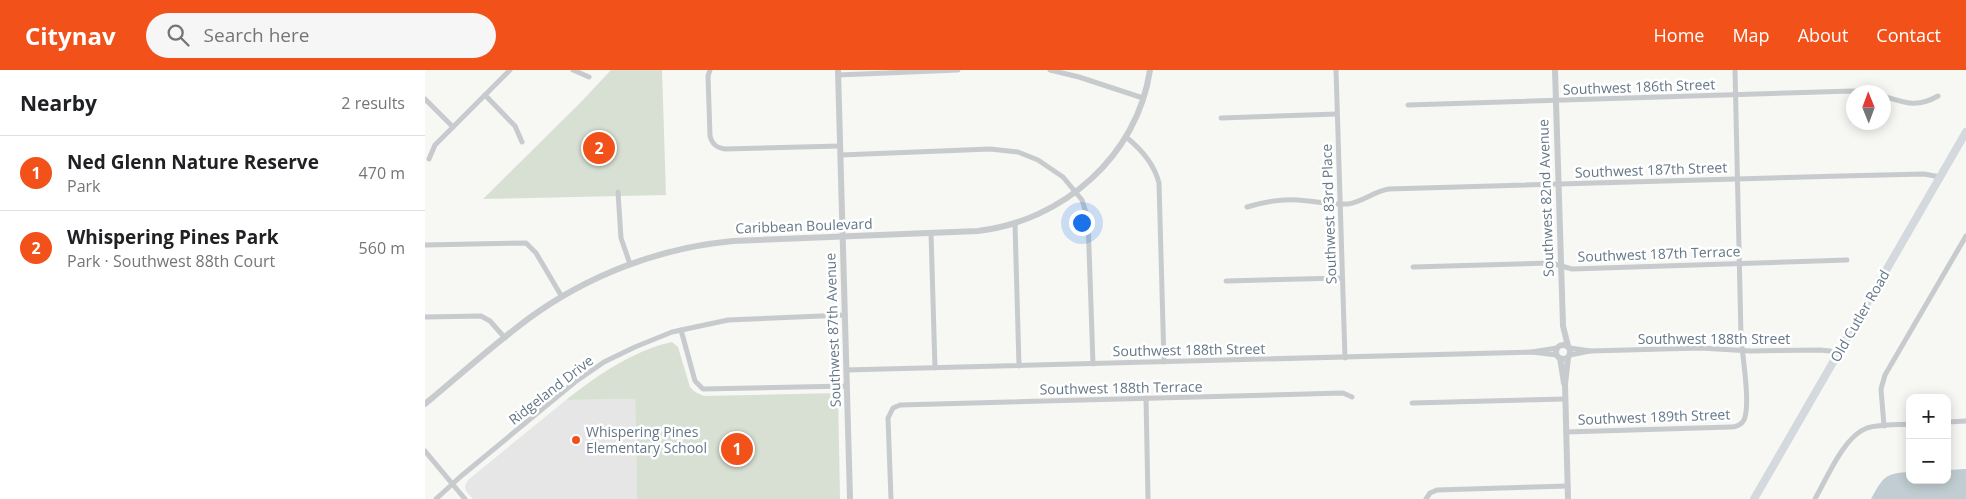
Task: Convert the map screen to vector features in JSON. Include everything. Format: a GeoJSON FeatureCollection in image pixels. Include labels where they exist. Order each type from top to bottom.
{"type":"FeatureCollection","features":[{"type":"Feature","properties":{"kind":"main road","name":"Old Cutler Road"},"geometry":{"type":"LineString","coordinates":[[1754,499],[1966,132]]}},
{"type":"Feature","properties":{"kind":"street"},"geometry":{"type":"LineString","coordinates":[[429,158],[435,145],[510,70]]}},
{"type":"Feature","properties":{"kind":"street"},"geometry":{"type":"LineString","coordinates":[[573,70],[589,76]]}},
{"type":"Feature","properties":{"kind":"street"},"geometry":{"type":"LineString","coordinates":[[710,70],[710,136],[715,146],[725,149],[840,146]]}},
{"type":"Feature","properties":{"kind":"street"},"geometry":{"type":"LineString","coordinates":[[838,72],[959,70]]}},
{"type":"Feature","properties":{"kind":"street"},"geometry":{"type":"LineString","coordinates":[[1050,70],[1079,77],[1143,98]]}},
{"type":"Feature","properties":{"kind":"street","name":"Caribbean Boulevard"},"geometry":{"type":"LineString","coordinates":[[425,404],[529,319],[562,297],[601,276],[630,264],[670,252],[716,243],[977,231],[1015,224],[1048,210],[1076,192],[1103,167],[1126,137],[1143,98],[1150,70]]}},
{"type":"Feature","properties":{"kind":"street","name":"Southwest 83rd Place"},"geometry":{"type":"LineString","coordinates":[[1336,70],[1345,358]]}},
{"type":"Feature","properties":{"kind":"street","name":"Southwest 82nd Avenue"},"geometry":{"type":"LineString","coordinates":[[1555,70],[1563,326],[1569,347],[1562,353]]}},
{"type":"Feature","properties":{"kind":"street"},"geometry":{"type":"LineString","coordinates":[[1735,70],[1742,351]]}},
{"type":"Feature","properties":{"kind":"street","name":"Southwest 87th Avenue"},"geometry":{"type":"LineString","coordinates":[[838,72],[850,499]]}},
{"type":"Feature","properties":{"kind":"street","name":"Southwest 186th Street"},"geometry":{"type":"LineString","coordinates":[[1409,105],[1846,91]]}},
{"type":"Feature","properties":{"kind":"street"},"geometry":{"type":"LineString","coordinates":[[485,95],[515,126],[522,142]]}},
{"type":"Feature","properties":{"kind":"street"},"geometry":{"type":"LineString","coordinates":[[1891,99],[1918,104],[1926,103],[1938,96]]}},
{"type":"Feature","properties":{"kind":"street"},"geometry":{"type":"LineString","coordinates":[[425,99],[453,127]]}},
{"type":"Feature","properties":{"kind":"street"},"geometry":{"type":"LineString","coordinates":[[1221,118],[1337,114]]}},
{"type":"Feature","properties":{"kind":"street"},"geometry":{"type":"LineString","coordinates":[[1126,137],[1147,157],[1159,183],[1164,362]]}},
{"type":"Feature","properties":{"kind":"street"},"geometry":{"type":"LineString","coordinates":[[841,155],[990,148],[1007,150],[1028,156],[1063,177],[1084,205],[1088,219],[1093,364]]}},
{"type":"Feature","properties":{"kind":"street","name":"Southwest 187th Street"},"geometry":{"type":"LineString","coordinates":[[1247,207],[1280,200],[1340,204],[1360,201],[1378,191],[1389,189],[1924,174],[1940,177]]}},
{"type":"Feature","properties":{"kind":"street"},"geometry":{"type":"LineString","coordinates":[[618,192],[621,238],[630,264]]}},
{"type":"Feature","properties":{"kind":"street"},"geometry":{"type":"LineString","coordinates":[[1015,224],[1019,366]]}},
{"type":"Feature","properties":{"kind":"street"},"geometry":{"type":"LineString","coordinates":[[931,233],[935,368]]}},
{"type":"Feature","properties":{"kind":"street"},"geometry":{"type":"LineString","coordinates":[[1884,426],[1881,387],[1885,376],[1966,236]]}},
{"type":"Feature","properties":{"kind":"street"},"geometry":{"type":"LineString","coordinates":[[425,245],[526,243],[536,253],[562,297]]}},
{"type":"Feature","properties":{"kind":"street","name":"Southwest 187th Terrace"},"geometry":{"type":"LineString","coordinates":[[1413,267],[1551,263],[1572,269],[1847,260]]}},
{"type":"Feature","properties":{"kind":"street"},"geometry":{"type":"LineString","coordinates":[[1226,281],[1342,278]]}},
{"type":"Feature","properties":{"kind":"street","name":"Ridgeland Drive"},"geometry":{"type":"LineString","coordinates":[[436,499],[587,373],[635,347],[681,330],[709,323],[742,318],[845,315]]}},
{"type":"Feature","properties":{"kind":"street"},"geometry":{"type":"LineString","coordinates":[[425,317],[481,316],[490,321],[505,338]]}},
{"type":"Feature","properties":{"kind":"street","name":"Southwest 82nd Avenue"},"geometry":{"type":"LineString","coordinates":[[1563,326],[1561,330],[1565,384],[1568,499]]}},
{"type":"Feature","properties":{"kind":"street"},"geometry":{"type":"LineString","coordinates":[[681,330],[696,383],[703,388],[847,386]]}},
{"type":"Feature","properties":{"kind":"street"},"geometry":{"type":"LineString","coordinates":[[1562,353],[1569,347]]}},
{"type":"Feature","properties":{"kind":"street","name":"Southwest 188th Street"},"geometry":{"type":"LineString","coordinates":[[1569,347],[1590,351]]}},
{"type":"Feature","properties":{"kind":"street","name":"Southwest 188th Street"},"geometry":{"type":"LineString","coordinates":[[846,370],[1700,348],[1742,351],[1827,350],[1837,355]]}},
{"type":"Feature","properties":{"kind":"street","name":"Southwest 189th Street"},"geometry":{"type":"LineString","coordinates":[[1566,432],[1731,427],[1742,423],[1746,410],[1742,351]]}},
{"type":"Feature","properties":{"kind":"street","name":"Southwest 188th Terrace"},"geometry":{"type":"LineString","coordinates":[[891,499],[888,418],[891,410],[903,405],[1343,393],[1352,397]]}},
{"type":"Feature","properties":{"kind":"street"},"geometry":{"type":"LineString","coordinates":[[1145,398],[1148,499]]}},
{"type":"Feature","properties":{"kind":"street"},"geometry":{"type":"LineString","coordinates":[[1412,403],[1565,399]]}},
{"type":"Feature","properties":{"kind":"street"},"geometry":{"type":"LineString","coordinates":[[1951,422],[1966,420]]}},
{"type":"Feature","properties":{"kind":"street"},"geometry":{"type":"LineString","coordinates":[[1815,499],[1851,439],[1865,429],[1906,424]]}},
{"type":"Feature","properties":{"kind":"street"},"geometry":{"type":"LineString","coordinates":[[425,451],[465,499]]}},
{"type":"Feature","properties":{"kind":"street"},"geometry":{"type":"LineString","coordinates":[[1426,499],[1437,490],[1568,486]]}},
{"type":"Feature","properties":{"kind":"shaded area"},"geometry":{"type":"Polygon","coordinates":[[[611,70],[662,70],[666,195],[483,199],[581,102],[611,70]]]}},
{"type":"Feature","properties":{"kind":"shaded area"},"geometry":{"type":"Polygon","coordinates":[[[672,342],[678,347],[690,387],[695,392],[704,396],[838,393],[840,499],[637,499],[635,399],[566,400],[616,365],[644,351],[672,342]]]}},
{"type":"Feature","properties":{"kind":"shaded area","name":"Whispering Pines Elementary School"},"geometry":{"type":"Polygon","coordinates":[[[635,399],[637,499],[473,499],[466,491],[465,486],[468,480],[566,400],[635,399]]]}},
{"type":"Feature","properties":{"kind":"shaded area"},"geometry":{"type":"Polygon","coordinates":[[[1966,469],[1966,499],[1871,499],[1882,481],[1889,475],[1906,473],[1906,484],[1951,484],[1951,470],[1966,469]]]}},
{"type":"Feature","properties":{"kind":"place","name":"Whispering Pines Park"},"geometry":{"type":"Point","coordinates":[599,148]}},
{"type":"Feature","properties":{"kind":"place","name":"Whispering Pines Elementary School"},"geometry":{"type":"Point","coordinates":[576,440]}},
{"type":"Feature","properties":{"kind":"place","name":"Ned Glenn Nature Reserve"},"geometry":{"type":"Point","coordinates":[737,449]}}]}
